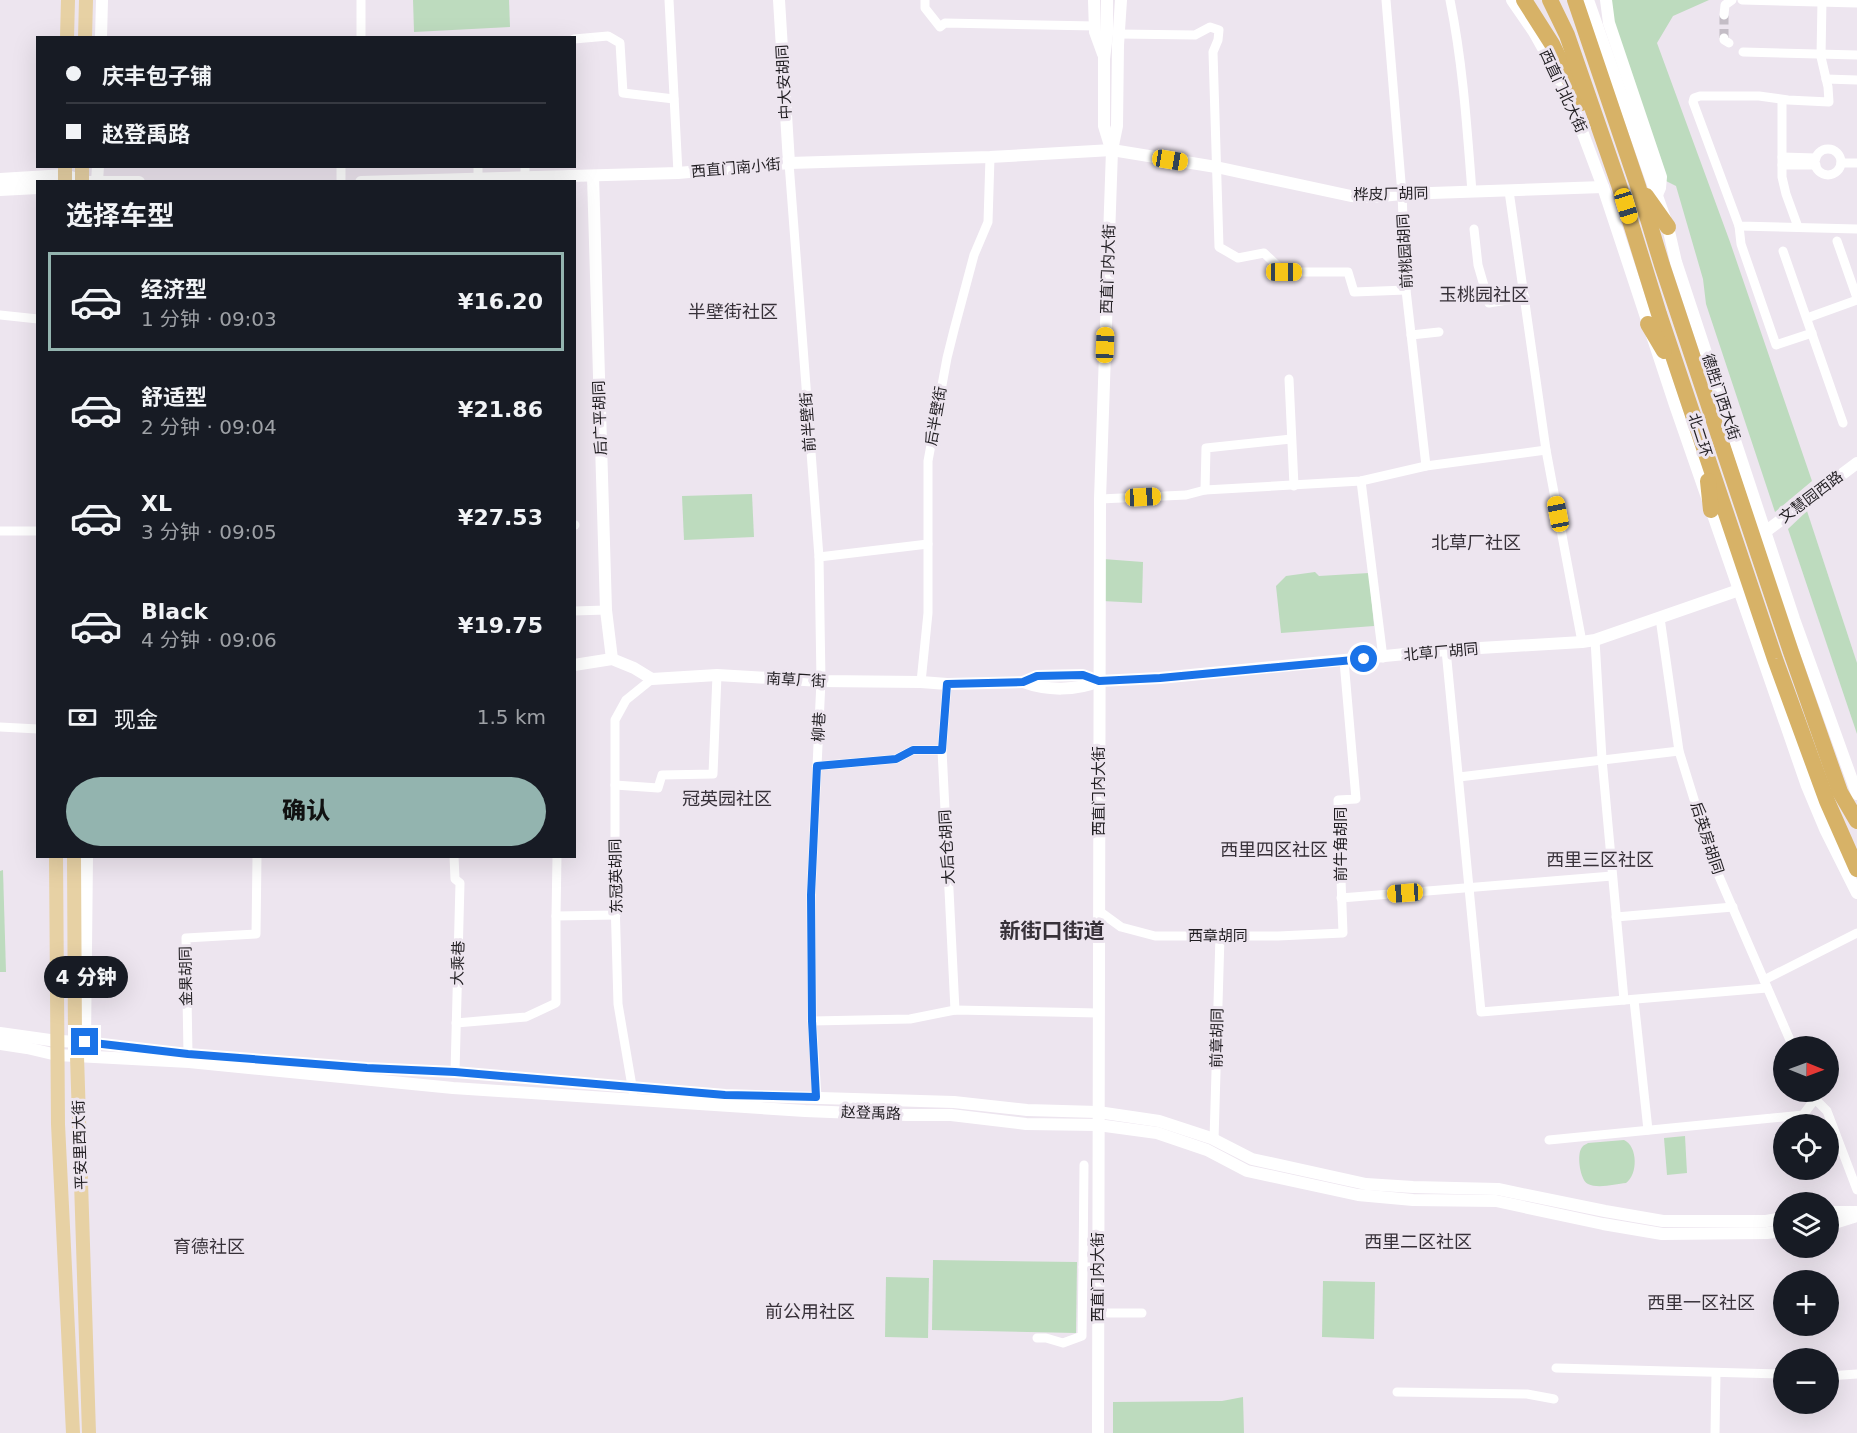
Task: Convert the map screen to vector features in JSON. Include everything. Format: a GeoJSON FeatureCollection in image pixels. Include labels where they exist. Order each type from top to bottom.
{"type":"FeatureCollection","features":[{"type":"Feature","properties":{"kind":"highway"},"geometry":{"type":"LineString","coordinates":[[1524,0],[1545,32],[1585,112],[1611,186]]}},
{"type":"Feature","properties":{"kind":"highway","name":"北二环"},"geometry":{"type":"LineString","coordinates":[[1550,0],[1567,35],[1611,186],[1659,314],[1779,671],[1827,801],[1857,870]]}},
{"type":"Feature","properties":{"kind":"highway","name":"北二环"},"geometry":{"type":"LineString","coordinates":[[1575,0],[1791,652],[1840,792],[1857,821]]}},
{"type":"Feature","properties":{"kind":"highway"},"geometry":{"type":"LineString","coordinates":[[1638,186],[1668,227]]}},
{"type":"Feature","properties":{"kind":"highway"},"geometry":{"type":"LineString","coordinates":[[1648,324],[1683,386]]}},
{"type":"Feature","properties":{"kind":"highway"},"geometry":{"type":"LineString","coordinates":[[1705,451],[1711,510]]}},
{"type":"Feature","properties":{"kind":"highway"},"geometry":{"type":"LineString","coordinates":[[1791,652],[1794,619]]}},
{"type":"Feature","properties":{"kind":"highway"},"geometry":{"type":"LineString","coordinates":[[1835,849],[1857,870]]}},
{"type":"Feature","properties":{"kind":"main road"},"geometry":{"type":"LineString","coordinates":[[67,36],[68,0]]}},
{"type":"Feature","properties":{"kind":"main road"},"geometry":{"type":"LineString","coordinates":[[85,36],[86,0]]}},
{"type":"Feature","properties":{"kind":"main road","name":"平安里西大街"},"geometry":{"type":"LineString","coordinates":[[56,858],[58,1124],[73,1433]]}},
{"type":"Feature","properties":{"kind":"main road","name":"平安里西大街"},"geometry":{"type":"LineString","coordinates":[[74,858],[89,1433]]}},
{"type":"Feature","properties":{"kind":"street"},"geometry":{"type":"LineString","coordinates":[[101,36],[102,0]]}},
{"type":"Feature","properties":{"kind":"street"},"geometry":{"type":"LineString","coordinates":[[361,0],[362,36]]}},
{"type":"Feature","properties":{"kind":"street"},"geometry":{"type":"LineString","coordinates":[[669,0],[678,172]]}},
{"type":"Feature","properties":{"kind":"street","name":"中大安胡同"},"geometry":{"type":"LineString","coordinates":[[780,0],[789,163]]}},
{"type":"Feature","properties":{"kind":"street"},"geometry":{"type":"LineString","coordinates":[[925,0],[925,8],[940,27],[945,23],[1095,26]]}},
{"type":"Feature","properties":{"kind":"street","name":"前桃园胡同"},"geometry":{"type":"LineString","coordinates":[[1386,0],[1402,194],[1406,290],[1426,466]]}},
{"type":"Feature","properties":{"kind":"street"},"geometry":{"type":"LineString","coordinates":[[1450,0],[1464,83],[1472,192]]}},
{"type":"Feature","properties":{"kind":"street","name":"西直门北大街"},"geometry":{"type":"LineString","coordinates":[[1512,0],[1553,65],[1611,186]]}},
{"type":"Feature","properties":{"kind":"street","name":"德胜门西大街"},"geometry":{"type":"LineString","coordinates":[[1588,0],[1668,227],[1676,262],[1794,619],[1857,794]]}},
{"type":"Feature","properties":{"kind":"street"},"geometry":{"type":"LineString","coordinates":[[1606,0],[1609,23],[1661,177],[1661,186],[1657,195]]}},
{"type":"Feature","properties":{"kind":"street"},"geometry":{"type":"LineString","coordinates":[[1724,15],[1726,4],[1732,0]]}},
{"type":"Feature","properties":{"kind":"street"},"geometry":{"type":"LineString","coordinates":[[1742,0],[1857,3]]}},
{"type":"Feature","properties":{"kind":"street"},"geometry":{"type":"LineString","coordinates":[[1097,1],[1095,33],[1104,62]]}},
{"type":"Feature","properties":{"kind":"street","name":"西直门内大街"},"geometry":{"type":"LineString","coordinates":[[1097,1],[1107,34],[1104,62],[1104,126],[1112,150]]}},
{"type":"Feature","properties":{"kind":"street"},"geometry":{"type":"LineString","coordinates":[[1812,333],[1776,345],[1741,244],[1739,226],[1694,105],[1694,98],[1700,96],[1755,96],[1829,102],[1821,54],[1822,1]]}},
{"type":"Feature","properties":{"kind":"street","name":"西直门内大街"},"geometry":{"type":"LineString","coordinates":[[1098,1433],[1100,499],[1112,150],[1117,126],[1119,34],[1123,3]]}},
{"type":"Feature","properties":{"kind":"street"},"geometry":{"type":"LineString","coordinates":[[1119,34],[1195,35],[1210,27],[1219,30],[1213,52],[1219,247],[1238,258],[1264,253],[1284,272],[1348,272],[1354,292],[1406,290]]}},
{"type":"Feature","properties":{"kind":"street"},"geometry":{"type":"LineString","coordinates":[[576,39],[608,36],[620,43],[623,93],[674,99]]}},
{"type":"Feature","properties":{"kind":"street"},"geometry":{"type":"LineString","coordinates":[[1743,52],[1857,55]]}},
{"type":"Feature","properties":{"kind":"street"},"geometry":{"type":"LineString","coordinates":[[1826,79],[1857,80]]}},
{"type":"Feature","properties":{"kind":"street"},"geometry":{"type":"LineString","coordinates":[[1782,99],[1783,186],[1798,227]]}},
{"type":"Feature","properties":{"kind":"street","name":"西直门南小街"},"geometry":{"type":"LineString","coordinates":[[414,180],[478,173],[525,172],[593,176],[789,163],[990,157],[1112,150]]}},
{"type":"Feature","properties":{"kind":"street","name":"桦皮厂胡同"},"geometry":{"type":"LineString","coordinates":[[1112,150],[1216,167],[1351,196],[1611,186]]}},
{"type":"Feature","properties":{"kind":"street"},"geometry":{"type":"LineString","coordinates":[[1831,150],[1838,154],[1841,163],[1838,171],[1830,175],[1821,173],[1816,162],[1823,151],[1831,150]]}},
{"type":"Feature","properties":{"kind":"street","name":"后半壁街"},"geometry":{"type":"LineString","coordinates":[[921,682],[928,613],[928,461],[954,330],[974,255],[988,222],[990,157]]}},
{"type":"Feature","properties":{"kind":"street"},"geometry":{"type":"LineString","coordinates":[[1782,161],[1816,162]]}},
{"type":"Feature","properties":{"kind":"street","name":"前半壁街"},"geometry":{"type":"LineString","coordinates":[[789,163],[819,556],[821,681]]}},
{"type":"Feature","properties":{"kind":"street"},"geometry":{"type":"LineString","coordinates":[[1841,163],[1857,163]]}},
{"type":"Feature","properties":{"kind":"street"},"geometry":{"type":"LineString","coordinates":[[0,179],[65,174],[80,180]]}},
{"type":"Feature","properties":{"kind":"street","name":"后广平胡同"},"geometry":{"type":"LineString","coordinates":[[593,176],[606,610],[612,659]]}},
{"type":"Feature","properties":{"kind":"street"},"geometry":{"type":"LineString","coordinates":[[1611,186],[1648,324],[1807,786],[1857,893]]}},
{"type":"Feature","properties":{"kind":"street"},"geometry":{"type":"LineString","coordinates":[[0,190],[36,188]]}},
{"type":"Feature","properties":{"kind":"street"},"geometry":{"type":"LineString","coordinates":[[1509,191],[1546,450],[1588,641],[1602,759],[1623,1000]]}},
{"type":"Feature","properties":{"kind":"street"},"geometry":{"type":"LineString","coordinates":[[1739,226],[1857,229]]}},
{"type":"Feature","properties":{"kind":"street"},"geometry":{"type":"LineString","coordinates":[[1474,229],[1478,265],[1489,303],[1525,297]]}},
{"type":"Feature","properties":{"kind":"street"},"geometry":{"type":"LineString","coordinates":[[1807,318],[1857,299],[1854,278],[1837,241]]}},
{"type":"Feature","properties":{"kind":"street"},"geometry":{"type":"LineString","coordinates":[[1783,251],[1843,423]]}},
{"type":"Feature","properties":{"kind":"street"},"geometry":{"type":"LineString","coordinates":[[0,315],[36,319]]}},
{"type":"Feature","properties":{"kind":"street"},"geometry":{"type":"LineString","coordinates":[[1411,335],[1439,332]]}},
{"type":"Feature","properties":{"kind":"street"},"geometry":{"type":"LineString","coordinates":[[1288,379],[1294,486]]}},
{"type":"Feature","properties":{"kind":"street"},"geometry":{"type":"LineString","coordinates":[[1205,490],[1206,448],[1291,439]]}},
{"type":"Feature","properties":{"kind":"street"},"geometry":{"type":"LineString","coordinates":[[1100,499],[1186,495],[1205,490],[1361,481],[1426,466],[1546,450]]}},
{"type":"Feature","properties":{"kind":"street","name":"文慧园西路"},"geometry":{"type":"LineString","coordinates":[[1765,532],[1857,463]]}},
{"type":"Feature","properties":{"kind":"street"},"geometry":{"type":"LineString","coordinates":[[1361,481],[1383,658]]}},
{"type":"Feature","properties":{"kind":"street"},"geometry":{"type":"LineString","coordinates":[[0,531],[36,531]]}},
{"type":"Feature","properties":{"kind":"street"},"geometry":{"type":"LineString","coordinates":[[819,556],[928,544]]}},
{"type":"Feature","properties":{"kind":"street","name":"北草厂胡同"},"geometry":{"type":"LineString","coordinates":[[1099,681],[1160,678],[1383,658],[1446,650],[1588,641],[1739,590]]}},
{"type":"Feature","properties":{"kind":"street"},"geometry":{"type":"LineString","coordinates":[[576,611],[606,610]]}},
{"type":"Feature","properties":{"kind":"street","name":"后英房胡同"},"geometry":{"type":"LineString","coordinates":[[1660,618],[1679,751],[1715,867],[1787,1036]]}},
{"type":"Feature","properties":{"kind":"street"},"geometry":{"type":"LineString","coordinates":[[1446,650],[1481,1012],[1634,999],[1766,984],[1857,933]]}},
{"type":"Feature","properties":{"kind":"street"},"geometry":{"type":"LineString","coordinates":[[576,665],[612,659],[652,679]]}},
{"type":"Feature","properties":{"kind":"street","name":"前牛角胡同"},"geometry":{"type":"LineString","coordinates":[[1343,933],[1338,800],[1356,799],[1344,661]]}},
{"type":"Feature","properties":{"kind":"street"},"geometry":{"type":"LineString","coordinates":[[615,784],[658,788],[662,775],[713,774],[717,675]]}},
{"type":"Feature","properties":{"kind":"street","name":"南草厂街"},"geometry":{"type":"LineString","coordinates":[[652,679],[717,675],[821,681],[947,684],[1023,682],[1037,676],[1083,675],[1099,681]]}},
{"type":"Feature","properties":{"kind":"street","name":"东冠英胡同"},"geometry":{"type":"LineString","coordinates":[[633,1092],[618,1004],[615,720],[626,700],[652,679]]}},
{"type":"Feature","properties":{"kind":"street","name":"柳巷"},"geometry":{"type":"LineString","coordinates":[[816,1097],[812,1021],[811,895],[821,681]]}},
{"type":"Feature","properties":{"kind":"street","name":"大后仓胡同"},"geometry":{"type":"LineString","coordinates":[[947,684],[942,750],[955,1010]]}},
{"type":"Feature","properties":{"kind":"street"},"geometry":{"type":"LineString","coordinates":[[0,727],[36,729]]}},
{"type":"Feature","properties":{"kind":"street"},"geometry":{"type":"LineString","coordinates":[[817,766],[896,759],[913,750],[942,750]]}},
{"type":"Feature","properties":{"kind":"street"},"geometry":{"type":"LineString","coordinates":[[1459,777],[1679,751]]}},
{"type":"Feature","properties":{"kind":"street"},"geometry":{"type":"LineString","coordinates":[[79,1047],[87,858]]}},
{"type":"Feature","properties":{"kind":"street","name":"金果胡同"},"geometry":{"type":"LineString","coordinates":[[188,1054],[186,938],[256,934],[257,858]]}},
{"type":"Feature","properties":{"kind":"street","name":"大乘巷"},"geometry":{"type":"LineString","coordinates":[[454,858],[455,879],[460,883],[455,1072]]}},
{"type":"Feature","properties":{"kind":"street"},"geometry":{"type":"LineString","coordinates":[[456,1023],[526,1017],[556,1003],[557,858]]}},
{"type":"Feature","properties":{"kind":"street"},"geometry":{"type":"LineString","coordinates":[[1341,898],[1612,876]]}},
{"type":"Feature","properties":{"kind":"street"},"geometry":{"type":"LineString","coordinates":[[1616,917],[1732,907]]}},
{"type":"Feature","properties":{"kind":"street","name":"西章胡同"},"geometry":{"type":"LineString","coordinates":[[1098,911],[1122,927],[1155,936],[1278,936],[1343,933]]}},
{"type":"Feature","properties":{"kind":"street"},"geometry":{"type":"LineString","coordinates":[[556,916],[616,915]]}},
{"type":"Feature","properties":{"kind":"street","name":"前章胡同"},"geometry":{"type":"LineString","coordinates":[[1215,1140],[1220,936]]}},
{"type":"Feature","properties":{"kind":"street"},"geometry":{"type":"LineString","coordinates":[[1634,999],[1648,1130]]}},
{"type":"Feature","properties":{"kind":"street"},"geometry":{"type":"LineString","coordinates":[[812,1021],[910,1019],[955,1010],[1098,1013]]}},
{"type":"Feature","properties":{"kind":"street","name":"赵登禹路"},"geometry":{"type":"LineString","coordinates":[[0,1033],[57,1048]]}},
{"type":"Feature","properties":{"kind":"street","name":"赵登禹路"},"geometry":{"type":"LineString","coordinates":[[0,1044],[27,1048],[79,1047],[367,1068],[455,1072],[805,1111],[951,1115],[1026,1124],[1098,1125],[1157,1133],[1207,1150],[1247,1171],[1358,1195],[1413,1200],[1496,1201],[1591,1222],[1662,1234],[1773,1232]]}},
{"type":"Feature","properties":{"kind":"street","name":"赵登禹路"},"geometry":{"type":"LineString","coordinates":[[79,1047],[189,1062],[453,1088],[954,1102],[1027,1110],[1098,1112],[1159,1121],[1215,1140],[1252,1159],[1366,1184],[1498,1188],[1595,1210],[1663,1221],[1773,1220]]}},
{"type":"Feature","properties":{"kind":"street"},"geometry":{"type":"LineString","coordinates":[[1549,1140],[1803,1115],[1810,1102]]}},
{"type":"Feature","properties":{"kind":"street"},"geometry":{"type":"LineString","coordinates":[[1819,1102],[1827,1111],[1857,1190]]}},
{"type":"Feature","properties":{"kind":"street"},"geometry":{"type":"LineString","coordinates":[[1037,1338],[1063,1343],[1082,1336],[1084,1165]]}},
{"type":"Feature","properties":{"kind":"street"},"geometry":{"type":"LineString","coordinates":[[1839,1213],[1857,1214]]}},
{"type":"Feature","properties":{"kind":"street"},"geometry":{"type":"LineString","coordinates":[[1839,1221],[1857,1214]]}},
{"type":"Feature","properties":{"kind":"street"},"geometry":{"type":"LineString","coordinates":[[1083,1267],[1098,1267]]}},
{"type":"Feature","properties":{"kind":"street"},"geometry":{"type":"LineString","coordinates":[[1098,1313],[1142,1313]]}},
{"type":"Feature","properties":{"kind":"street"},"geometry":{"type":"LineString","coordinates":[[1556,1368],[1773,1374]]}},
{"type":"Feature","properties":{"kind":"street"},"geometry":{"type":"LineString","coordinates":[[1714,1433],[1716,1373]]}},
{"type":"Feature","properties":{"kind":"street"},"geometry":{"type":"LineString","coordinates":[[1839,1375],[1857,1374]]}},
{"type":"Feature","properties":{"kind":"street"},"geometry":{"type":"LineString","coordinates":[[1397,1392],[1527,1394],[1554,1399]]}},
{"type":"Feature","properties":{"kind":"green space"},"geometry":{"type":"Polygon","coordinates":[[[413,0],[509,0],[510,27],[414,32],[413,0]]]}},
{"type":"Feature","properties":{"kind":"green space"},"geometry":{"type":"Polygon","coordinates":[[[1611,0],[1709,0],[1673,16],[1657,43],[1730,242],[1812,481],[1775,512],[1706,304],[1703,279],[1676,186],[1664,180],[1611,18],[1611,0]]]}},
{"type":"Feature","properties":{"kind":"green space"},"geometry":{"type":"Polygon","coordinates":[[[752,494],[754,537],[684,540],[682,496],[752,494]]]}},
{"type":"Feature","properties":{"kind":"green space"},"geometry":{"type":"Polygon","coordinates":[[[1807,511],[1857,663],[1857,734],[1788,529],[1807,511]]]}},
{"type":"Feature","properties":{"kind":"green space"},"geometry":{"type":"Polygon","coordinates":[[[1103,559],[1143,562],[1142,603],[1102,601],[1103,559]]]}},
{"type":"Feature","properties":{"kind":"green space"},"geometry":{"type":"Polygon","coordinates":[[[1315,572],[1319,576],[1369,573],[1374,626],[1281,633],[1276,586],[1286,576],[1315,572]]]}},
{"type":"Feature","properties":{"kind":"green space"},"geometry":{"type":"Polygon","coordinates":[[[3,870],[6,972],[0,972],[0,871],[3,870]]]}},
{"type":"Feature","properties":{"kind":"green space"},"geometry":{"type":"Polygon","coordinates":[[[1685,1136],[1687,1173],[1667,1175],[1664,1138],[1685,1136]]]}},
{"type":"Feature","properties":{"kind":"green space"},"geometry":{"type":"Polygon","coordinates":[[[1624,1140],[1629,1143],[1634,1154],[1633,1174],[1630,1179],[1626,1183],[1602,1186],[1585,1182],[1579,1162],[1583,1147],[1588,1143],[1624,1140]]]}},
{"type":"Feature","properties":{"kind":"green space"},"geometry":{"type":"Polygon","coordinates":[[[933,1260],[1077,1262],[1076,1333],[932,1330],[933,1260]]]}},
{"type":"Feature","properties":{"kind":"green space"},"geometry":{"type":"Polygon","coordinates":[[[886,1277],[929,1278],[928,1338],[885,1337],[886,1277]]]}},
{"type":"Feature","properties":{"kind":"green space"},"geometry":{"type":"Polygon","coordinates":[[[1323,1281],[1375,1282],[1374,1339],[1322,1337],[1323,1281]]]}},
{"type":"Feature","properties":{"kind":"green space"},"geometry":{"type":"Polygon","coordinates":[[[1243,1397],[1244,1433],[1113,1433],[1113,1402],[1222,1401],[1243,1397]]]}},
{"type":"Feature","properties":{"kind":"tunnel"},"geometry":{"type":"LineString","coordinates":[[1724,15],[1724,38]]}},
{"type":"Feature","properties":{"kind":"district","name":"玉桃园社区"},"geometry":{"type":"Point","coordinates":[1484,295]}},
{"type":"Feature","properties":{"kind":"district","name":"半壁街社区"},"geometry":{"type":"Point","coordinates":[733,312]}},
{"type":"Feature","properties":{"kind":"district","name":"北草厂社区"},"geometry":{"type":"Point","coordinates":[1476,543]}},
{"type":"Feature","properties":{"kind":"district","name":"冠英园社区"},"geometry":{"type":"Point","coordinates":[727,799]}},
{"type":"Feature","properties":{"kind":"district","name":"西里四区社区"},"geometry":{"type":"Point","coordinates":[1274,850]}},
{"type":"Feature","properties":{"kind":"district","name":"西里三区社区"},"geometry":{"type":"Point","coordinates":[1600,860]}},
{"type":"Feature","properties":{"kind":"district","name":"新街口街道"},"geometry":{"type":"Point","coordinates":[1052,931]}},
{"type":"Feature","properties":{"kind":"district","name":"西里二区社区"},"geometry":{"type":"Point","coordinates":[1418,1242]}},
{"type":"Feature","properties":{"kind":"district","name":"育德社区"},"geometry":{"type":"Point","coordinates":[209,1247]}},
{"type":"Feature","properties":{"kind":"district","name":"西里一区社区"},"geometry":{"type":"Point","coordinates":[1701,1303]}},
{"type":"Feature","properties":{"kind":"district","name":"前公用社区"},"geometry":{"type":"Point","coordinates":[810,1312]}},
{"type":"Feature","properties":{"kind":"route"},"geometry":{"type":"LineString","coordinates":[[85,1042],[188,1054],[367,1068],[455,1072],[725,1095],[816,1097],[812,1021],[811,895],[817,766],[896,759],[913,750],[942,750],[947,684],[1023,682],[1037,676],[1083,675],[1099,681],[1160,678],[1364,659]]}}]}
